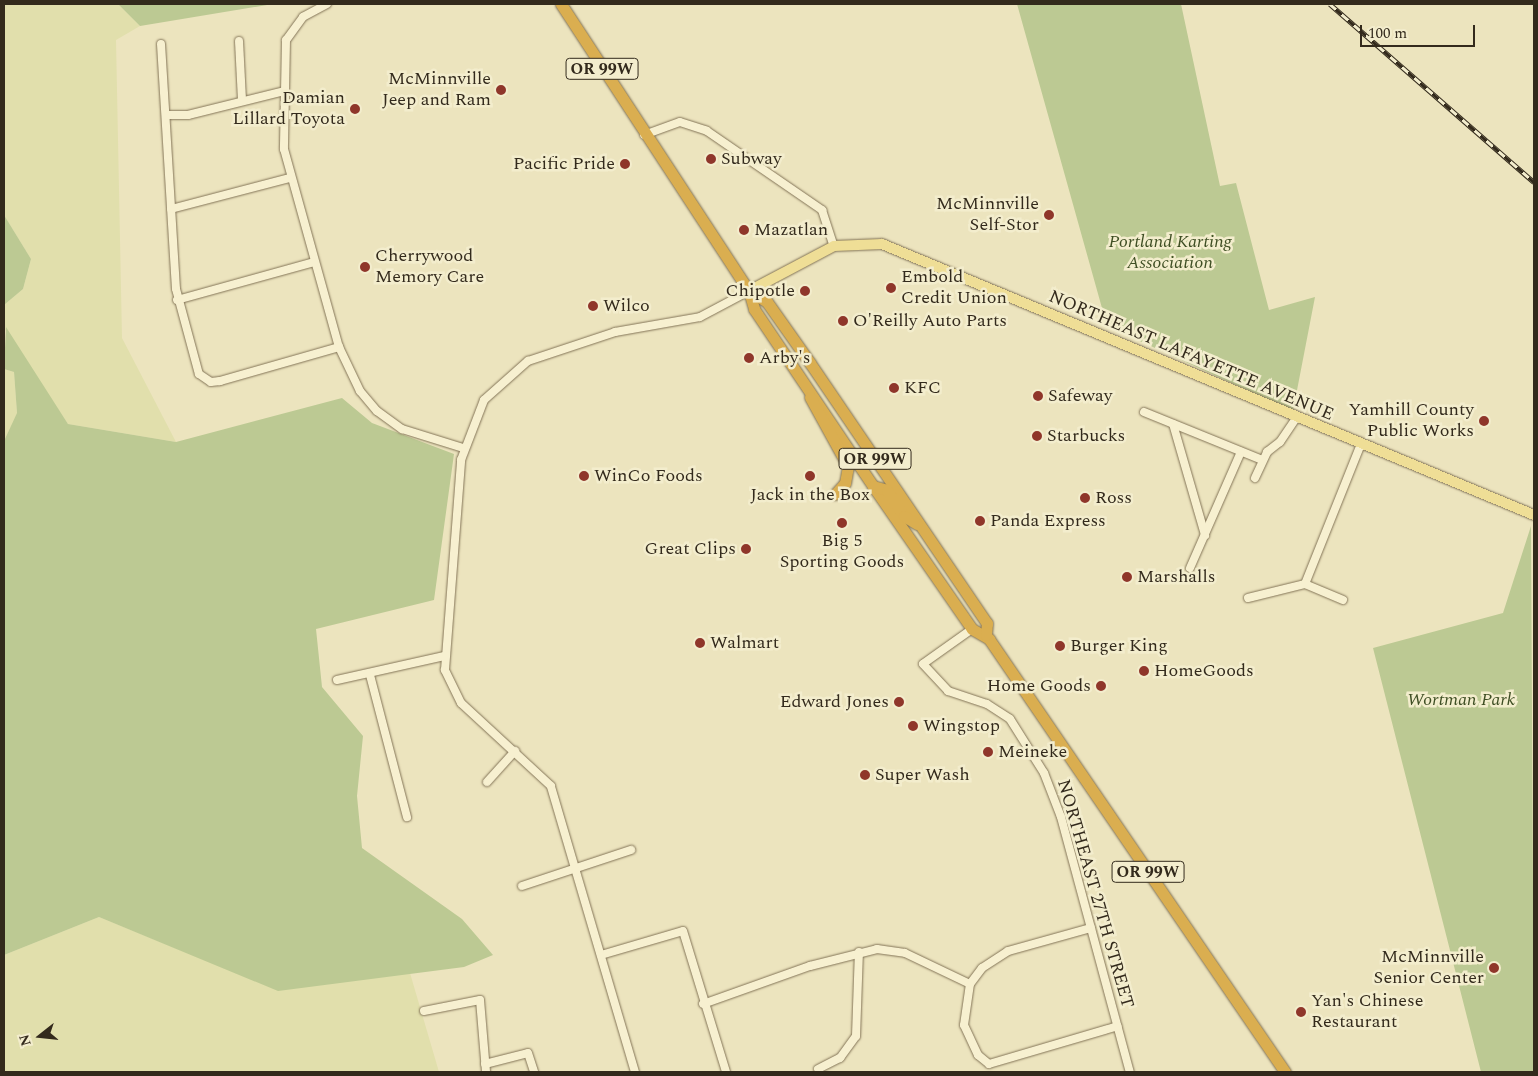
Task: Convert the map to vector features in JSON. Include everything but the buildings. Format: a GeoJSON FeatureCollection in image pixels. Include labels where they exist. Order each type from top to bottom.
{"type":"FeatureCollection","features":[{"type":"Feature","properties":{"kind":"highway","name":"OR 99W"},"geometry":{"type":"LineString","coordinates":[[561,4],[644,134],[749,291],[754,310],[972,629]]}},
{"type":"Feature","properties":{"kind":"highway","name":"OR 99W"},"geometry":{"type":"LineString","coordinates":[[749,291],[767,302],[884,471],[987,623],[986,635],[1285,1072]]}},
{"type":"Feature","properties":{"kind":"highway"},"geometry":{"type":"LineString","coordinates":[[804,381],[816,416],[848,466],[845,483],[835,494]]}},
{"type":"Feature","properties":{"kind":"highway"},"geometry":{"type":"LineString","coordinates":[[815,397],[829,407],[868,463],[884,471]]}},
{"type":"Feature","properties":{"kind":"highway"},"geometry":{"type":"LineString","coordinates":[[873,486],[887,490],[904,516],[922,528]]}},
{"type":"Feature","properties":{"kind":"highway"},"geometry":{"type":"LineString","coordinates":[[972,629],[986,635]]}},
{"type":"Feature","properties":{"kind":"main road","name":"NORTHEAST LAFAYETTE AVENUE"},"geometry":{"type":"LineString","coordinates":[[749,291],[834,246],[865,242],[897,250],[1534,515]]}},
{"type":"Feature","properties":{"kind":"street"},"geometry":{"type":"LineString","coordinates":[[327,4],[312,10],[293,27],[285,48],[284,149],[290,178],[339,347],[360,391],[377,411],[402,429],[463,448]]}},
{"type":"Feature","properties":{"kind":"street"},"geometry":{"type":"LineString","coordinates":[[239,41],[242,100]]}},
{"type":"Feature","properties":{"kind":"street"},"geometry":{"type":"LineString","coordinates":[[161,44],[177,300],[192,358],[206,380],[220,381],[339,347]]}},
{"type":"Feature","properties":{"kind":"street"},"geometry":{"type":"LineString","coordinates":[[166,115],[188,116],[242,100],[284,91]]}},
{"type":"Feature","properties":{"kind":"street"},"geometry":{"type":"LineString","coordinates":[[644,134],[680,122],[707,131],[822,210],[834,246]]}},
{"type":"Feature","properties":{"kind":"street"},"geometry":{"type":"LineString","coordinates":[[171,209],[290,178]]}},
{"type":"Feature","properties":{"kind":"street"},"geometry":{"type":"LineString","coordinates":[[177,300],[314,262]]}},
{"type":"Feature","properties":{"kind":"street"},"geometry":{"type":"LineString","coordinates":[[634,1072],[551,786],[515,750],[461,703],[451,688],[444,656],[463,448],[476,414],[505,377],[545,353],[615,332],[695,319],[749,291]]}},
{"type":"Feature","properties":{"kind":"street"},"geometry":{"type":"LineString","coordinates":[[1144,412],[1262,460]]}},
{"type":"Feature","properties":{"kind":"street"},"geometry":{"type":"LineString","coordinates":[[1255,478],[1262,460],[1297,418]]}},
{"type":"Feature","properties":{"kind":"street"},"geometry":{"type":"LineString","coordinates":[[1173,424],[1205,535]]}},
{"type":"Feature","properties":{"kind":"street"},"geometry":{"type":"LineString","coordinates":[[1305,584],[1360,444]]}},
{"type":"Feature","properties":{"kind":"street"},"geometry":{"type":"LineString","coordinates":[[1190,568],[1241,452]]}},
{"type":"Feature","properties":{"kind":"street"},"geometry":{"type":"LineString","coordinates":[[1248,598],[1305,584],[1343,600]]}},
{"type":"Feature","properties":{"kind":"street","name":"NORTHEAST 27TH STREET"},"geometry":{"type":"LineString","coordinates":[[972,629],[923,664],[948,691],[998,709],[1020,730],[1054,797],[1092,928],[1130,1072]]}},
{"type":"Feature","properties":{"kind":"street"},"geometry":{"type":"LineString","coordinates":[[337,680],[444,656]]}},
{"type":"Feature","properties":{"kind":"street"},"geometry":{"type":"LineString","coordinates":[[370,674],[407,817]]}},
{"type":"Feature","properties":{"kind":"street"},"geometry":{"type":"LineString","coordinates":[[487,782],[515,750]]}},
{"type":"Feature","properties":{"kind":"street"},"geometry":{"type":"LineString","coordinates":[[522,886],[576,870],[631,850]]}},
{"type":"Feature","properties":{"kind":"street"},"geometry":{"type":"LineString","coordinates":[[991,1072],[989,1064],[978,1055],[964,1025],[970,984],[982,968],[1008,951],[1092,928]]}},
{"type":"Feature","properties":{"kind":"street"},"geometry":{"type":"LineString","coordinates":[[601,955],[683,932],[703,1004],[726,1072]]}},
{"type":"Feature","properties":{"kind":"street"},"geometry":{"type":"LineString","coordinates":[[703,1004],[859,952],[877,949],[905,953],[970,984]]}},
{"type":"Feature","properties":{"kind":"street"},"geometry":{"type":"LineString","coordinates":[[818,1070],[840,1058],[856,1036],[859,952]]}},
{"type":"Feature","properties":{"kind":"street"},"geometry":{"type":"LineString","coordinates":[[424,1011],[480,1000],[485,1068],[528,1053],[534,1072]]}},
{"type":"Feature","properties":{"kind":"street"},"geometry":{"type":"LineString","coordinates":[[989,1064],[1118,1026]]}},
{"type":"Feature","properties":{"kind":"shaded area"},"geometry":{"type":"Polygon","coordinates":[[[4,4],[118,4],[140,26],[116,40],[122,338],[176,442],[68,424],[4,328],[4,305],[23,289],[31,259],[4,215],[4,4]]]}},
{"type":"Feature","properties":{"kind":"shaded area"},"geometry":{"type":"Polygon","coordinates":[[[4,369],[14,372],[17,414],[4,441],[4,369]]]}},
{"type":"Feature","properties":{"kind":"shaded area"},"geometry":{"type":"Polygon","coordinates":[[[99,917],[278,990],[410,973],[439,1072],[4,1072],[4,955],[99,917]]]}},
{"type":"Feature","properties":{"kind":"green space"},"geometry":{"type":"Polygon","coordinates":[[[118,4],[273,4],[140,26],[118,4]]]}},
{"type":"Feature","properties":{"kind":"green space","name":"Portland Karting Association"},"geometry":{"type":"Polygon","coordinates":[[[1017,4],[1181,4],[1220,186],[1236,183],[1269,310],[1315,297],[1293,411],[1107,326],[1017,4]]]}},
{"type":"Feature","properties":{"kind":"green space"},"geometry":{"type":"Polygon","coordinates":[[[4,215],[31,259],[23,289],[4,305],[4,215]]]}},
{"type":"Feature","properties":{"kind":"green space"},"geometry":{"type":"Polygon","coordinates":[[[6,327],[68,424],[176,442],[342,398],[372,423],[454,454],[434,600],[316,629],[322,687],[363,736],[357,796],[362,848],[462,919],[493,955],[464,967],[278,991],[99,917],[4,955],[4,441],[17,413],[14,372],[4,369],[6,327]]]}},
{"type":"Feature","properties":{"kind":"green space","name":"Wortman Park"},"geometry":{"type":"Polygon","coordinates":[[[1531,526],[1534,1072],[1481,1072],[1373,648],[1503,613],[1531,526]]]}},
{"type":"Feature","properties":{"kind":"railway"},"geometry":{"type":"LineString","coordinates":[[1330,4],[1534,182]]}},
{"type":"Feature","properties":{"kind":"place","name":"McMinnville Jeep and Ram"},"geometry":{"type":"Point","coordinates":[501,90]}},
{"type":"Feature","properties":{"kind":"place","name":"Damian Lillard Toyota"},"geometry":{"type":"Point","coordinates":[355,109]}},
{"type":"Feature","properties":{"kind":"place","name":"Subway"},"geometry":{"type":"Point","coordinates":[711,159]}},
{"type":"Feature","properties":{"kind":"place","name":"Pacific Pride"},"geometry":{"type":"Point","coordinates":[625,164]}},
{"type":"Feature","properties":{"kind":"place","name":"McMinnville Self-Stor"},"geometry":{"type":"Point","coordinates":[1049,215]}},
{"type":"Feature","properties":{"kind":"place","name":"Mazatlan"},"geometry":{"type":"Point","coordinates":[744,230]}},
{"type":"Feature","properties":{"kind":"place","name":"Cherrywood Memory Care"},"geometry":{"type":"Point","coordinates":[365,267]}},
{"type":"Feature","properties":{"kind":"place","name":"Embold Credit Union"},"geometry":{"type":"Point","coordinates":[891,288]}},
{"type":"Feature","properties":{"kind":"place","name":"Chipotle"},"geometry":{"type":"Point","coordinates":[805,291]}},
{"type":"Feature","properties":{"kind":"place","name":"Wilco"},"geometry":{"type":"Point","coordinates":[593,306]}},
{"type":"Feature","properties":{"kind":"place","name":"O'Reilly Auto Parts"},"geometry":{"type":"Point","coordinates":[843,321]}},
{"type":"Feature","properties":{"kind":"place","name":"Arby's"},"geometry":{"type":"Point","coordinates":[749,358]}},
{"type":"Feature","properties":{"kind":"place","name":"KFC"},"geometry":{"type":"Point","coordinates":[894,388]}},
{"type":"Feature","properties":{"kind":"place","name":"Safeway"},"geometry":{"type":"Point","coordinates":[1038,396]}},
{"type":"Feature","properties":{"kind":"place","name":"Yamhill County Public Works"},"geometry":{"type":"Point","coordinates":[1484,421]}},
{"type":"Feature","properties":{"kind":"place","name":"Starbucks"},"geometry":{"type":"Point","coordinates":[1037,436]}},
{"type":"Feature","properties":{"kind":"place","name":"WinCo Foods"},"geometry":{"type":"Point","coordinates":[584,476]}},
{"type":"Feature","properties":{"kind":"place","name":"Jack in the Box"},"geometry":{"type":"Point","coordinates":[810,476]}},
{"type":"Feature","properties":{"kind":"place","name":"Ross"},"geometry":{"type":"Point","coordinates":[1085,498]}},
{"type":"Feature","properties":{"kind":"place","name":"Panda Express"},"geometry":{"type":"Point","coordinates":[980,521]}},
{"type":"Feature","properties":{"kind":"place","name":"Big 5 Sporting Goods"},"geometry":{"type":"Point","coordinates":[842,523]}},
{"type":"Feature","properties":{"kind":"place","name":"Great Clips"},"geometry":{"type":"Point","coordinates":[746,549]}},
{"type":"Feature","properties":{"kind":"place","name":"Marshalls"},"geometry":{"type":"Point","coordinates":[1127,577]}},
{"type":"Feature","properties":{"kind":"place","name":"Walmart"},"geometry":{"type":"Point","coordinates":[700,643]}},
{"type":"Feature","properties":{"kind":"place","name":"Burger King"},"geometry":{"type":"Point","coordinates":[1060,646]}},
{"type":"Feature","properties":{"kind":"place","name":"HomeGoods"},"geometry":{"type":"Point","coordinates":[1144,671]}},
{"type":"Feature","properties":{"kind":"place","name":"Home Goods"},"geometry":{"type":"Point","coordinates":[1101,686]}},
{"type":"Feature","properties":{"kind":"place","name":"Edward Jones"},"geometry":{"type":"Point","coordinates":[899,702]}},
{"type":"Feature","properties":{"kind":"place","name":"Wingstop"},"geometry":{"type":"Point","coordinates":[913,726]}},
{"type":"Feature","properties":{"kind":"place","name":"Meineke"},"geometry":{"type":"Point","coordinates":[988,752]}},
{"type":"Feature","properties":{"kind":"place","name":"Super Wash"},"geometry":{"type":"Point","coordinates":[865,775]}},
{"type":"Feature","properties":{"kind":"place","name":"McMinnville Senior Center"},"geometry":{"type":"Point","coordinates":[1494,968]}},
{"type":"Feature","properties":{"kind":"place","name":"Yan's Chinese Restaurant"},"geometry":{"type":"Point","coordinates":[1301,1012]}}]}
